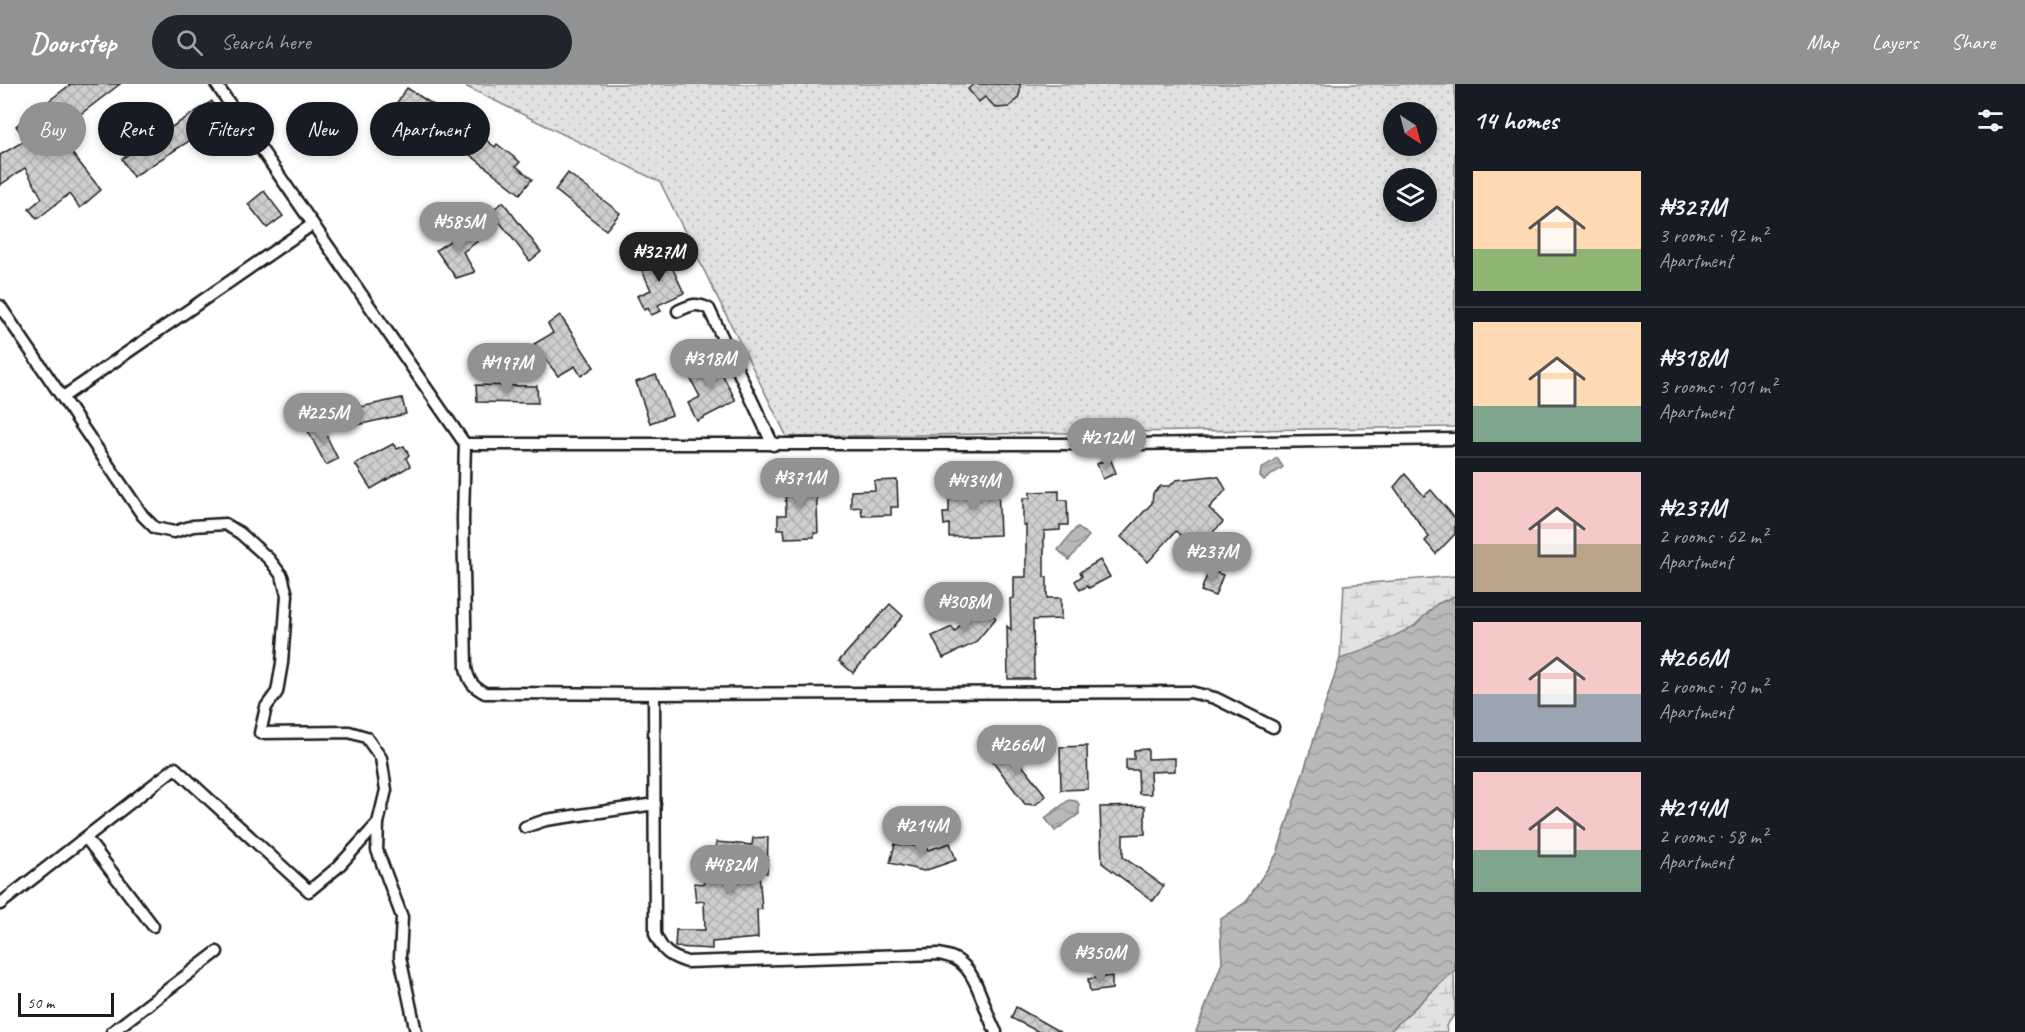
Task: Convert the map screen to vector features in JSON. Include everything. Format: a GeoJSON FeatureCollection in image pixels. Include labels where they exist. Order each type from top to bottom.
{"type":"FeatureCollection","features":[{"type":"Feature","properties":{"kind":"street"},"geometry":{"type":"LineString","coordinates":[[216,84],[465,444],[463,519],[466,668],[469,680],[476,688],[493,694],[1190,692],[1215,698],[1273,727]]}},
{"type":"Feature","properties":{"kind":"street"},"geometry":{"type":"LineString","coordinates":[[63,397],[313,224]]}},
{"type":"Feature","properties":{"kind":"street"},"geometry":{"type":"LineString","coordinates":[[678,311],[693,304],[700,304],[709,309],[773,445]]}},
{"type":"Feature","properties":{"kind":"street"},"geometry":{"type":"LineString","coordinates":[[0,306],[143,516],[156,528],[174,532],[193,526],[225,524],[240,533],[269,559],[282,576],[287,596],[282,663],[277,692],[266,707],[260,733],[349,732],[366,737],[376,748],[384,770],[386,789],[378,823],[377,850],[402,917],[400,957],[416,1032]]}},
{"type":"Feature","properties":{"kind":"street"},"geometry":{"type":"LineString","coordinates":[[465,444],[1122,444],[1455,439]]}},
{"type":"Feature","properties":{"kind":"street"},"geometry":{"type":"LineString","coordinates":[[654,694],[655,934],[669,956],[687,962],[939,954],[962,963],[971,975],[992,1030]]}},
{"type":"Feature","properties":{"kind":"street"},"geometry":{"type":"LineString","coordinates":[[0,904],[175,768],[309,891],[338,867],[378,823]]}},
{"type":"Feature","properties":{"kind":"street"},"geometry":{"type":"LineString","coordinates":[[525,827],[546,820],[655,804]]}},
{"type":"Feature","properties":{"kind":"street"},"geometry":{"type":"LineString","coordinates":[[86,838],[153,926]]}},
{"type":"Feature","properties":{"kind":"street"},"geometry":{"type":"LineString","coordinates":[[112,1032],[217,952]]}},
{"type":"Feature","properties":{"kind":"green space"},"geometry":{"type":"Polygon","coordinates":[[[461,84],[1455,84],[1455,427],[787,437],[660,182],[461,84]]]}},
{"type":"Feature","properties":{"kind":"green space"},"geometry":{"type":"Polygon","coordinates":[[[1455,576],[1455,736],[1196,1032],[1222,963],[1220,920],[1246,902],[1277,854],[1340,659],[1344,585],[1455,576]]]}},
{"type":"Feature","properties":{"kind":"green space"},"geometry":{"type":"Polygon","coordinates":[[[1454,971],[1455,1014],[1446,1026],[1447,1032],[1389,1032],[1454,971]]]}},
{"type":"Feature","properties":{"kind":"water"},"geometry":{"type":"Polygon","coordinates":[[[1277,458],[1283,467],[1264,480],[1260,476],[1261,469],[1277,458]]]}},
{"type":"Feature","properties":{"kind":"water"},"geometry":{"type":"Polygon","coordinates":[[[1077,527],[1089,536],[1069,560],[1058,550],[1077,527]]]}},
{"type":"Feature","properties":{"kind":"water"},"geometry":{"type":"Polygon","coordinates":[[[1455,596],[1455,970],[1389,1032],[1196,1032],[1222,963],[1220,920],[1246,902],[1277,854],[1340,659],[1373,647],[1414,626],[1437,604],[1455,596]]]}},
{"type":"Feature","properties":{"kind":"water"},"geometry":{"type":"Polygon","coordinates":[[[1069,800],[1079,804],[1079,814],[1055,831],[1045,818],[1069,800]]]}},
{"type":"Feature","properties":{"kind":"building"},"geometry":{"type":"Polygon","coordinates":[[[71,84],[120,84],[86,110],[86,102],[47,102],[71,84]]]}},
{"type":"Feature","properties":{"kind":"building"},"geometry":{"type":"Polygon","coordinates":[[[974,84],[1020,84],[1020,92],[1018,98],[1009,107],[996,108],[985,97],[979,102],[968,89],[974,84]]]}},
{"type":"Feature","properties":{"kind":"building"},"geometry":{"type":"Polygon","coordinates":[[[407,88],[429,102],[397,102],[407,88]]]}},
{"type":"Feature","properties":{"kind":"building"},"geometry":{"type":"Polygon","coordinates":[[[186,118],[186,143],[174,151],[174,125],[186,118]]]}},
{"type":"Feature","properties":{"kind":"building"},"geometry":{"type":"Polygon","coordinates":[[[490,143],[495,147],[497,144],[520,162],[516,166],[532,179],[520,194],[472,156],[490,156],[490,143]]]}},
{"type":"Feature","properties":{"kind":"building"},"geometry":{"type":"Polygon","coordinates":[[[18,145],[18,156],[74,156],[101,190],[80,208],[69,194],[37,219],[29,209],[42,198],[25,168],[0,185],[0,155],[18,145]]]}},
{"type":"Feature","properties":{"kind":"building"},"geometry":{"type":"Polygon","coordinates":[[[126,156],[166,156],[133,177],[122,159],[126,156]]]}},
{"type":"Feature","properties":{"kind":"building"},"geometry":{"type":"Polygon","coordinates":[[[568,173],[620,213],[606,230],[555,190],[568,173]]]}},
{"type":"Feature","properties":{"kind":"building"},"geometry":{"type":"Polygon","coordinates":[[[264,191],[283,216],[267,228],[248,204],[264,191]]]}},
{"type":"Feature","properties":{"kind":"building"},"geometry":{"type":"Polygon","coordinates":[[[503,202],[541,252],[530,261],[491,211],[503,202]]]}},
{"type":"Feature","properties":{"kind":"building"},"geometry":{"type":"Polygon","coordinates":[[[473,226],[482,238],[463,252],[475,272],[456,278],[436,250],[473,226]]]}},
{"type":"Feature","properties":{"kind":"building"},"geometry":{"type":"Polygon","coordinates":[[[665,252],[684,293],[658,305],[661,311],[651,315],[648,308],[644,310],[637,296],[651,290],[639,264],[665,252]]]}},
{"type":"Feature","properties":{"kind":"building"},"geometry":{"type":"Polygon","coordinates":[[[560,315],[594,367],[581,376],[575,366],[558,376],[534,344],[553,333],[548,324],[560,315]]]}},
{"type":"Feature","properties":{"kind":"building"},"geometry":{"type":"Polygon","coordinates":[[[714,358],[736,401],[697,421],[688,403],[700,397],[687,372],[714,358]]]}},
{"type":"Feature","properties":{"kind":"building"},"geometry":{"type":"Polygon","coordinates":[[[656,375],[672,415],[650,423],[636,382],[656,375]]]}},
{"type":"Feature","properties":{"kind":"building"},"geometry":{"type":"Polygon","coordinates":[[[476,385],[537,386],[538,403],[477,402],[476,385]]]}},
{"type":"Feature","properties":{"kind":"building"},"geometry":{"type":"Polygon","coordinates":[[[402,398],[406,414],[344,428],[342,411],[402,398]]]}},
{"type":"Feature","properties":{"kind":"building"},"geometry":{"type":"Polygon","coordinates":[[[320,423],[338,459],[326,465],[307,429],[320,423]]]}},
{"type":"Feature","properties":{"kind":"building"},"geometry":{"type":"Polygon","coordinates":[[[393,444],[397,449],[404,446],[409,455],[406,458],[410,466],[371,489],[355,464],[393,444]]]}},
{"type":"Feature","properties":{"kind":"building"},"geometry":{"type":"Polygon","coordinates":[[[1110,458],[1116,473],[1103,479],[1097,464],[1110,458]]]}},
{"type":"Feature","properties":{"kind":"building"},"geometry":{"type":"Polygon","coordinates":[[[1405,474],[1424,496],[1431,490],[1455,518],[1455,534],[1436,554],[1425,541],[1429,537],[1394,487],[1405,474]]]}},
{"type":"Feature","properties":{"kind":"building"},"geometry":{"type":"Polygon","coordinates":[[[800,477],[800,482],[816,481],[818,533],[814,533],[814,537],[785,538],[784,529],[778,529],[778,515],[786,515],[785,478],[800,477]]]}},
{"type":"Feature","properties":{"kind":"building"},"geometry":{"type":"Polygon","coordinates":[[[1219,477],[1226,490],[1209,508],[1223,522],[1195,550],[1176,531],[1148,562],[1121,537],[1152,503],[1153,493],[1161,486],[1170,486],[1176,480],[1219,477]]]}},
{"type":"Feature","properties":{"kind":"building"},"geometry":{"type":"Polygon","coordinates":[[[897,480],[898,507],[891,507],[891,515],[862,516],[861,507],[851,508],[851,491],[875,490],[874,481],[897,480]]]}},
{"type":"Feature","properties":{"kind":"building"},"geometry":{"type":"Polygon","coordinates":[[[998,485],[1000,535],[949,537],[949,524],[944,525],[943,513],[949,513],[949,499],[954,499],[954,486],[998,485]]]}},
{"type":"Feature","properties":{"kind":"building"},"geometry":{"type":"Polygon","coordinates":[[[1059,491],[1059,500],[1067,500],[1068,525],[1060,525],[1060,530],[1044,531],[1044,577],[1047,577],[1047,598],[1061,598],[1061,619],[1033,620],[1034,679],[1008,679],[1007,626],[1011,630],[1010,599],[1014,598],[1014,577],[1026,577],[1026,525],[1023,525],[1023,498],[1030,498],[1030,492],[1059,491]]]}},
{"type":"Feature","properties":{"kind":"building"},"geometry":{"type":"Polygon","coordinates":[[[1100,560],[1110,577],[1080,590],[1075,581],[1082,576],[1080,572],[1100,560]]]}},
{"type":"Feature","properties":{"kind":"building"},"geometry":{"type":"Polygon","coordinates":[[[1209,570],[1223,575],[1215,596],[1201,591],[1209,570]]]}},
{"type":"Feature","properties":{"kind":"building"},"geometry":{"type":"Polygon","coordinates":[[[890,604],[903,616],[853,673],[839,661],[890,604]]]}},
{"type":"Feature","properties":{"kind":"building"},"geometry":{"type":"Polygon","coordinates":[[[983,607],[996,618],[975,643],[943,658],[932,636],[952,627],[955,632],[975,608],[980,611],[983,607]]]}},
{"type":"Feature","properties":{"kind":"building"},"geometry":{"type":"Polygon","coordinates":[[[1004,742],[1046,796],[1035,805],[1025,804],[992,760],[993,751],[1004,742]]]}},
{"type":"Feature","properties":{"kind":"building"},"geometry":{"type":"Polygon","coordinates":[[[1087,746],[1088,789],[1061,790],[1060,747],[1087,746]]]}},
{"type":"Feature","properties":{"kind":"building"},"geometry":{"type":"Polygon","coordinates":[[[1148,749],[1148,759],[1175,758],[1175,771],[1150,772],[1151,794],[1139,794],[1138,770],[1126,770],[1126,759],[1134,759],[1134,750],[1148,749]]]}},
{"type":"Feature","properties":{"kind":"building"},"geometry":{"type":"Polygon","coordinates":[[[1145,806],[1145,834],[1123,835],[1123,857],[1164,886],[1153,901],[1102,863],[1100,807],[1145,806]]]}},
{"type":"Feature","properties":{"kind":"building"},"geometry":{"type":"Polygon","coordinates":[[[768,837],[767,873],[759,872],[762,909],[757,910],[758,938],[712,942],[712,949],[675,947],[676,930],[705,930],[704,901],[696,902],[694,883],[704,884],[703,872],[721,873],[716,842],[752,845],[753,838],[768,837]]]}},
{"type":"Feature","properties":{"kind":"building"},"geometry":{"type":"Polygon","coordinates":[[[950,843],[956,860],[924,871],[890,863],[895,844],[926,847],[928,850],[950,843]]]}},
{"type":"Feature","properties":{"kind":"building"},"geometry":{"type":"Polygon","coordinates":[[[1112,976],[1112,989],[1090,992],[1088,979],[1112,976]]]}},
{"type":"Feature","properties":{"kind":"building"},"geometry":{"type":"Polygon","coordinates":[[[1016,1007],[1060,1032],[1039,1032],[1011,1018],[1016,1007]]]}}]}
